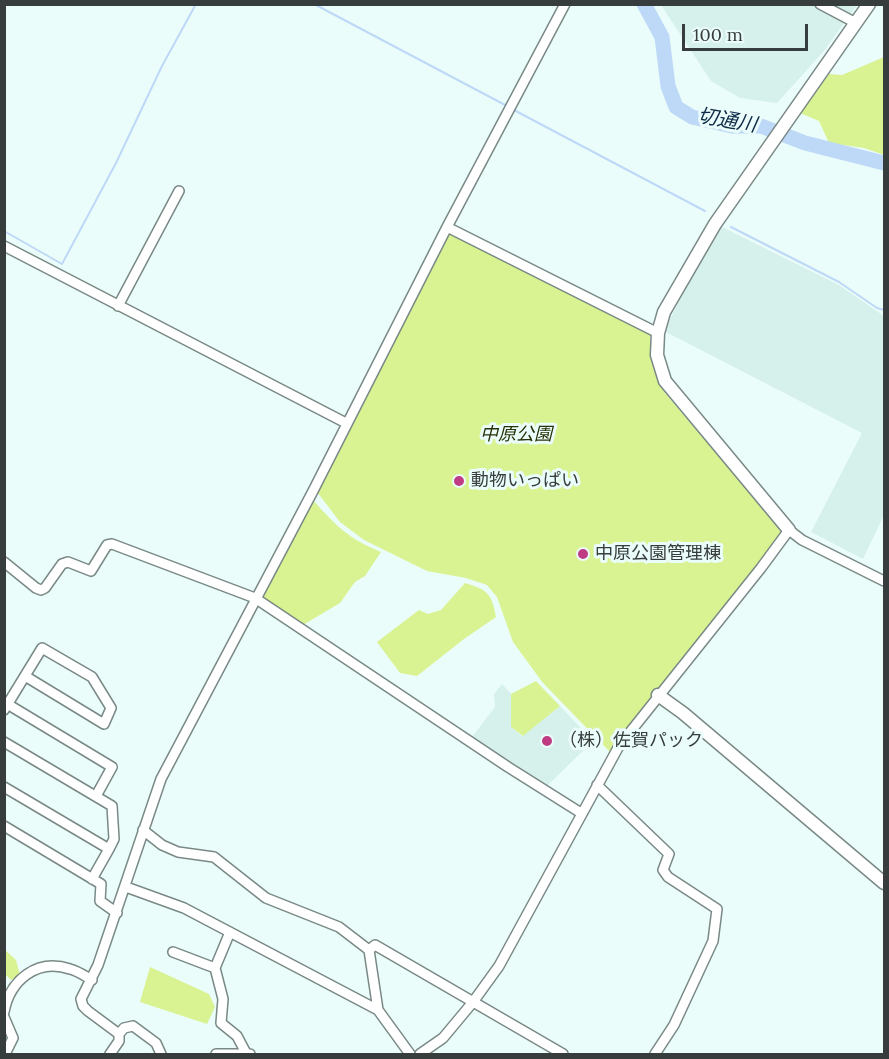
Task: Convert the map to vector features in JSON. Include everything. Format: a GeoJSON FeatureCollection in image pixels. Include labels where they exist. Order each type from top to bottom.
{"type":"FeatureCollection","features":[{"type":"Feature","properties":{"kind":"street"},"geometry":{"type":"LineString","coordinates":[[119,1034],[83,1006],[81,999],[92,980],[117,913],[161,779],[565,4]]}},
{"type":"Feature","properties":{"kind":"street"},"geometry":{"type":"LineString","coordinates":[[820,4],[856,22]]}},
{"type":"Feature","properties":{"kind":"street"},"geometry":{"type":"LineString","coordinates":[[869,4],[715,224],[663,312],[658,333],[657,355],[665,381],[789,530],[802,540],[885,581]]}},
{"type":"Feature","properties":{"kind":"street"},"geometry":{"type":"LineString","coordinates":[[118,306],[179,192]]}},
{"type":"Feature","properties":{"kind":"street"},"geometry":{"type":"LineString","coordinates":[[447,227],[658,333]]}},
{"type":"Feature","properties":{"kind":"street"},"geometry":{"type":"LineString","coordinates":[[4,246],[346,423]]}},
{"type":"Feature","properties":{"kind":"street"},"geometry":{"type":"LineString","coordinates":[[420,1054],[443,1038],[499,966],[619,746],[789,530]]}},
{"type":"Feature","properties":{"kind":"street"},"geometry":{"type":"LineString","coordinates":[[4,562],[41,590],[45,588],[62,564],[68,562],[91,571],[107,545],[112,544],[255,598],[581,813]]}},
{"type":"Feature","properties":{"kind":"street"},"geometry":{"type":"LineString","coordinates":[[25,676],[104,724],[111,708],[92,677],[42,648],[6,706],[112,767],[96,796]]}},
{"type":"Feature","properties":{"kind":"street"},"geometry":{"type":"LineString","coordinates":[[658,695],[683,713],[885,883]]}},
{"type":"Feature","properties":{"kind":"street"},"geometry":{"type":"LineString","coordinates":[[4,742],[112,806],[114,839],[92,879]]}},
{"type":"Feature","properties":{"kind":"street"},"geometry":{"type":"LineString","coordinates":[[597,785],[669,854],[663,870],[668,877],[717,909],[713,940],[674,1025],[655,1054]]}},
{"type":"Feature","properties":{"kind":"street"},"geometry":{"type":"LineString","coordinates":[[4,787],[109,849]]}},
{"type":"Feature","properties":{"kind":"street"},"geometry":{"type":"LineString","coordinates":[[4,826],[101,884],[100,901],[117,913]]}},
{"type":"Feature","properties":{"kind":"street"},"geometry":{"type":"LineString","coordinates":[[143,830],[162,845],[178,852],[214,857],[266,898],[339,927],[369,950],[378,1010]]}},
{"type":"Feature","properties":{"kind":"street"},"geometry":{"type":"LineString","coordinates":[[126,887],[184,909],[378,1010],[410,1054]]}},
{"type":"Feature","properties":{"kind":"street"},"geometry":{"type":"LineString","coordinates":[[230,932],[214,968],[223,999],[221,1023],[237,1036],[248,1054]]}},
{"type":"Feature","properties":{"kind":"street"},"geometry":{"type":"LineString","coordinates":[[369,950],[375,945],[563,1054]]}},
{"type":"Feature","properties":{"kind":"street"},"geometry":{"type":"LineString","coordinates":[[173,952],[214,968]]}},
{"type":"Feature","properties":{"kind":"street"},"geometry":{"type":"LineString","coordinates":[[5,1054],[13,1038],[4,1014],[15,986],[29,972],[44,968],[70,969],[92,980]]}},
{"type":"Feature","properties":{"kind":"street"},"geometry":{"type":"LineString","coordinates":[[110,1054],[119,1041],[119,1034],[124,1028],[133,1026],[156,1043],[161,1054]]}},
{"type":"Feature","properties":{"kind":"street"},"geometry":{"type":"LineString","coordinates":[[216,1054],[248,1054]]}},
{"type":"Feature","properties":{"kind":"shaded area"},"geometry":{"type":"Polygon","coordinates":[[[661,5],[857,5],[824,51],[777,103],[740,98],[711,81],[661,5]]]}},
{"type":"Feature","properties":{"kind":"shaded area"},"geometry":{"type":"Polygon","coordinates":[[[722,227],[839,285],[884,316],[884,515],[863,559],[811,532],[862,433],[664,331],[701,259],[722,227]]]}},
{"type":"Feature","properties":{"kind":"shaded area"},"geometry":{"type":"Polygon","coordinates":[[[502,684],[511,694],[511,727],[522,736],[560,706],[593,741],[546,787],[472,737],[495,707],[494,694],[502,684]]]}},
{"type":"Feature","properties":{"kind":"green space"},"geometry":{"type":"Polygon","coordinates":[[[884,57],[884,155],[864,148],[829,143],[819,121],[800,113],[829,74],[842,75],[884,57]]]}},
{"type":"Feature","properties":{"kind":"green space","name":"中原公園"},"geometry":{"type":"Polygon","coordinates":[[[453,227],[650,334],[653,365],[665,393],[783,532],[610,752],[543,683],[513,642],[497,597],[487,585],[466,578],[427,571],[364,540],[340,522],[317,492],[453,227]]]}},
{"type":"Feature","properties":{"kind":"green space"},"geometry":{"type":"Polygon","coordinates":[[[313,500],[344,531],[381,552],[365,576],[355,582],[340,603],[303,625],[263,597],[313,500]]]}},
{"type":"Feature","properties":{"kind":"green space"},"geometry":{"type":"Polygon","coordinates":[[[465,583],[488,594],[496,617],[417,676],[400,673],[377,642],[419,610],[428,614],[441,610],[465,583]]]}},
{"type":"Feature","properties":{"kind":"green space"},"geometry":{"type":"Polygon","coordinates":[[[536,681],[560,706],[523,736],[511,727],[511,694],[536,681]]]}},
{"type":"Feature","properties":{"kind":"green space"},"geometry":{"type":"Polygon","coordinates":[[[4,949],[16,960],[20,975],[11,980],[5,974],[4,949]]]}},
{"type":"Feature","properties":{"kind":"green space"},"geometry":{"type":"Polygon","coordinates":[[[150,967],[209,994],[215,1007],[207,1024],[140,1002],[150,967]]]}},
{"type":"Feature","properties":{"kind":"waterway"},"geometry":{"type":"LineString","coordinates":[[4,231],[62,264],[116,163],[162,66],[196,4]]}},
{"type":"Feature","properties":{"kind":"waterway"},"geometry":{"type":"LineString","coordinates":[[314,4],[507,106]]}},
{"type":"Feature","properties":{"kind":"waterway","name":"切通川"},"geometry":{"type":"LineString","coordinates":[[644,4],[662,37],[668,86],[676,107],[692,117],[732,126],[761,126],[805,143],[884,163]]}},
{"type":"Feature","properties":{"kind":"waterway"},"geometry":{"type":"LineString","coordinates":[[512,109],[705,211]]}},
{"type":"Feature","properties":{"kind":"waterway"},"geometry":{"type":"LineString","coordinates":[[731,227],[839,282],[877,308],[884,310]]}},
{"type":"Feature","properties":{"kind":"place","name":"動物いっぱい"},"geometry":{"type":"Point","coordinates":[459,481]}},
{"type":"Feature","properties":{"kind":"place","name":"中原公園管理棟"},"geometry":{"type":"Point","coordinates":[583,554]}},
{"type":"Feature","properties":{"kind":"place","name":"（株）佐賀パック"},"geometry":{"type":"Point","coordinates":[547,741]}}]}
